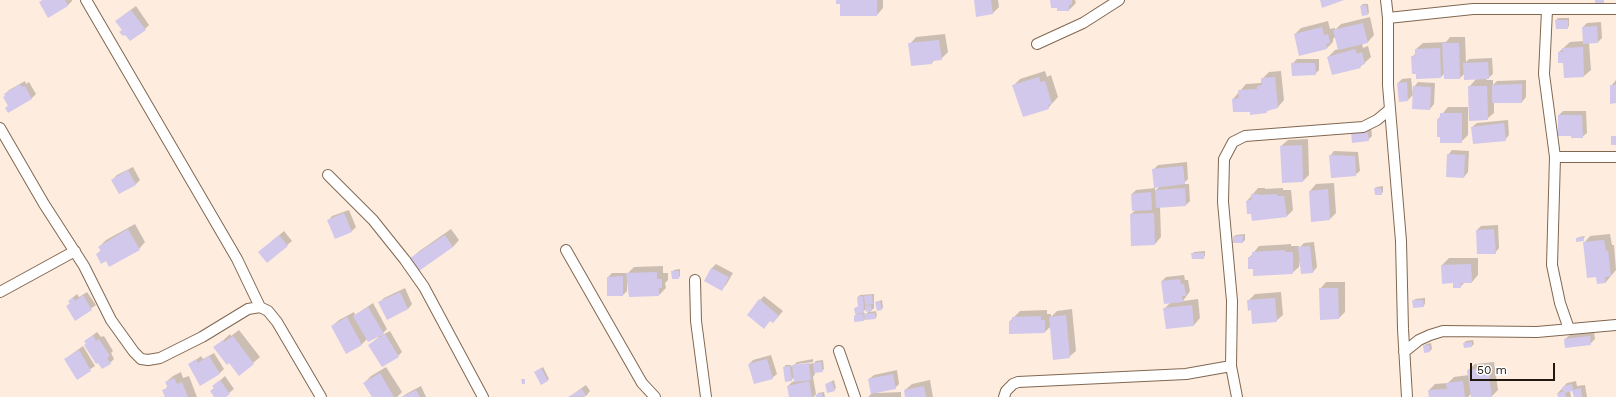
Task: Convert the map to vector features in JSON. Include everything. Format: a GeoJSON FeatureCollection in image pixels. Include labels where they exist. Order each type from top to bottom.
{"type":"FeatureCollection","features":[{"type":"Feature","properties":{"kind":"street"},"geometry":{"type":"LineString","coordinates":[[86,0],[121,63],[170,143],[237,259],[260,307]]}},
{"type":"Feature","properties":{"kind":"street"},"geometry":{"type":"LineString","coordinates":[[1037,44],[1083,23],[1119,0]]}},
{"type":"Feature","properties":{"kind":"street"},"geometry":{"type":"LineString","coordinates":[[1386,0],[1388,18],[1388,85],[1400,241],[1404,352],[1408,397]]}},
{"type":"Feature","properties":{"kind":"street"},"geometry":{"type":"LineString","coordinates":[[1388,18],[1473,9],[1616,9]]}},
{"type":"Feature","properties":{"kind":"street"},"geometry":{"type":"LineString","coordinates":[[1547,10],[1544,74],[1555,157],[1552,265],[1560,303],[1569,330]]}},
{"type":"Feature","properties":{"kind":"street"},"geometry":{"type":"LineString","coordinates":[[1237,397],[1231,366],[1232,301],[1223,202],[1224,159],[1233,142],[1245,136],[1363,127],[1377,120],[1390,110]]}},
{"type":"Feature","properties":{"kind":"street"},"geometry":{"type":"LineString","coordinates":[[0,128],[44,204],[75,251],[111,320],[134,352],[141,359],[148,360],[160,358],[202,337],[248,309],[260,307],[268,311],[277,322],[321,397]]}},
{"type":"Feature","properties":{"kind":"street"},"geometry":{"type":"LineString","coordinates":[[1555,157],[1616,157]]}},
{"type":"Feature","properties":{"kind":"street"},"geometry":{"type":"LineString","coordinates":[[328,175],[373,220],[406,260],[424,287],[483,397]]}},
{"type":"Feature","properties":{"kind":"street"},"geometry":{"type":"LineString","coordinates":[[566,250],[642,383],[655,397]]}},
{"type":"Feature","properties":{"kind":"street"},"geometry":{"type":"LineString","coordinates":[[0,292],[75,251]]}},
{"type":"Feature","properties":{"kind":"street"},"geometry":{"type":"LineString","coordinates":[[695,280],[696,321],[704,396]]}},
{"type":"Feature","properties":{"kind":"street"},"geometry":{"type":"LineString","coordinates":[[1404,352],[1419,340],[1443,331],[1537,332],[1616,325]]}},
{"type":"Feature","properties":{"kind":"street"},"geometry":{"type":"LineString","coordinates":[[839,351],[855,397]]}},
{"type":"Feature","properties":{"kind":"street"},"geometry":{"type":"LineString","coordinates":[[1004,397],[1006,391],[1013,384],[1018,382],[1186,374],[1231,366]]}},
{"type":"Feature","properties":{"kind":"building"},"geometry":{"type":"Polygon","coordinates":[[[43,0],[65,0],[68,6],[48,18],[39,2],[43,0]]]}},
{"type":"Feature","properties":{"kind":"building"},"geometry":{"type":"Polygon","coordinates":[[[836,0],[877,0],[877,16],[840,16],[840,4],[836,4],[836,0]]]}},
{"type":"Feature","properties":{"kind":"building"},"geometry":{"type":"Polygon","coordinates":[[[974,0],[991,0],[993,14],[976,17],[974,0]]]}},
{"type":"Feature","properties":{"kind":"building"},"geometry":{"type":"Polygon","coordinates":[[[1050,0],[1072,0],[1072,4],[1069,5],[1069,11],[1057,11],[1057,8],[1051,8],[1050,0]]]}},
{"type":"Feature","properties":{"kind":"building"},"geometry":{"type":"Polygon","coordinates":[[[1320,0],[1344,0],[1322,8],[1320,0]]]}},
{"type":"Feature","properties":{"kind":"building"},"geometry":{"type":"Polygon","coordinates":[[[1595,0],[1604,0],[1604,3],[1595,3],[1595,0]]]}},
{"type":"Feature","properties":{"kind":"building"},"geometry":{"type":"Polygon","coordinates":[[[1366,5],[1368,15],[1362,16],[1360,6],[1366,5]]]}},
{"type":"Feature","properties":{"kind":"building"},"geometry":{"type":"Polygon","coordinates":[[[131,10],[146,30],[130,41],[125,35],[123,36],[119,32],[122,30],[115,21],[131,10]]]}},
{"type":"Feature","properties":{"kind":"building"},"geometry":{"type":"Polygon","coordinates":[[[1555,20],[1568,20],[1568,29],[1556,29],[1555,20]]]}},
{"type":"Feature","properties":{"kind":"building"},"geometry":{"type":"Polygon","coordinates":[[[1363,23],[1368,43],[1338,50],[1333,30],[1363,23]]]}},
{"type":"Feature","properties":{"kind":"building"},"geometry":{"type":"Polygon","coordinates":[[[1597,26],[1598,43],[1583,44],[1582,27],[1597,26]]]}},
{"type":"Feature","properties":{"kind":"building"},"geometry":{"type":"Polygon","coordinates":[[[1322,27],[1324,35],[1328,34],[1330,43],[1326,44],[1327,49],[1299,56],[1294,34],[1322,27]]]}},
{"type":"Feature","properties":{"kind":"building"},"geometry":{"type":"Polygon","coordinates":[[[939,40],[942,60],[932,61],[932,64],[911,66],[908,43],[939,40]]]}},
{"type":"Feature","properties":{"kind":"building"},"geometry":{"type":"Polygon","coordinates":[[[1442,43],[1459,43],[1460,79],[1444,79],[1442,43]]]}},
{"type":"Feature","properties":{"kind":"building"},"geometry":{"type":"Polygon","coordinates":[[[1583,47],[1584,77],[1564,78],[1563,63],[1558,63],[1558,52],[1563,52],[1562,48],[1583,47]]]}},
{"type":"Feature","properties":{"kind":"building"},"geometry":{"type":"Polygon","coordinates":[[[1440,48],[1441,78],[1416,79],[1416,74],[1412,74],[1411,56],[1415,56],[1415,49],[1440,48]]]}},
{"type":"Feature","properties":{"kind":"building"},"geometry":{"type":"Polygon","coordinates":[[[1355,49],[1357,54],[1362,52],[1365,64],[1360,66],[1361,68],[1332,75],[1327,57],[1355,49]]]}},
{"type":"Feature","properties":{"kind":"building"},"geometry":{"type":"Polygon","coordinates":[[[1488,62],[1489,79],[1464,80],[1463,63],[1488,62]]]}},
{"type":"Feature","properties":{"kind":"building"},"geometry":{"type":"Polygon","coordinates":[[[1291,63],[1315,63],[1316,75],[1292,76],[1291,63]]]}},
{"type":"Feature","properties":{"kind":"building"},"geometry":{"type":"Polygon","coordinates":[[[1039,77],[1040,82],[1045,81],[1052,104],[1048,105],[1049,109],[1023,117],[1012,85],[1039,77]]]}},
{"type":"Feature","properties":{"kind":"building"},"geometry":{"type":"Polygon","coordinates":[[[1275,77],[1278,108],[1267,111],[1267,113],[1250,115],[1250,112],[1233,112],[1232,99],[1239,98],[1238,90],[1257,89],[1257,86],[1262,85],[1261,78],[1275,77]]]}},
{"type":"Feature","properties":{"kind":"building"},"geometry":{"type":"Polygon","coordinates":[[[1407,82],[1408,101],[1399,102],[1397,83],[1407,82]]]}},
{"type":"Feature","properties":{"kind":"building"},"geometry":{"type":"Polygon","coordinates":[[[20,84],[22,87],[25,86],[32,99],[8,113],[5,108],[8,106],[3,97],[5,96],[4,94],[20,84]]]}},
{"type":"Feature","properties":{"kind":"building"},"geometry":{"type":"Polygon","coordinates":[[[1522,84],[1522,103],[1492,103],[1492,85],[1522,84]]]}},
{"type":"Feature","properties":{"kind":"building"},"geometry":{"type":"Polygon","coordinates":[[[1610,85],[1616,85],[1616,103],[1610,104],[1610,85]]]}},
{"type":"Feature","properties":{"kind":"building"},"geometry":{"type":"Polygon","coordinates":[[[1413,86],[1431,87],[1430,110],[1412,109],[1413,86]]]}},
{"type":"Feature","properties":{"kind":"building"},"geometry":{"type":"Polygon","coordinates":[[[1468,86],[1487,86],[1488,120],[1469,121],[1468,86]]]}},
{"type":"Feature","properties":{"kind":"building"},"geometry":{"type":"Polygon","coordinates":[[[1440,113],[1462,113],[1462,143],[1440,143],[1440,137],[1437,137],[1437,119],[1440,118],[1440,113]]]}},
{"type":"Feature","properties":{"kind":"building"},"geometry":{"type":"Polygon","coordinates":[[[1558,115],[1582,115],[1583,138],[1558,136],[1558,115]]]}},
{"type":"Feature","properties":{"kind":"building"},"geometry":{"type":"Polygon","coordinates":[[[1504,123],[1506,141],[1473,144],[1471,127],[1504,123]]]}},
{"type":"Feature","properties":{"kind":"building"},"geometry":{"type":"Polygon","coordinates":[[[1367,130],[1369,141],[1352,143],[1351,132],[1367,130]]]}},
{"type":"Feature","properties":{"kind":"building"},"geometry":{"type":"Polygon","coordinates":[[[1611,136],[1616,136],[1616,145],[1611,145],[1611,136]]]}},
{"type":"Feature","properties":{"kind":"building"},"geometry":{"type":"Polygon","coordinates":[[[1302,145],[1303,182],[1282,183],[1280,146],[1302,145]]]}},
{"type":"Feature","properties":{"kind":"building"},"geometry":{"type":"Polygon","coordinates":[[[1447,154],[1465,155],[1464,178],[1446,177],[1447,154]]]}},
{"type":"Feature","properties":{"kind":"building"},"geometry":{"type":"Polygon","coordinates":[[[1329,155],[1355,156],[1356,176],[1331,178],[1329,155]]]}},
{"type":"Feature","properties":{"kind":"building"},"geometry":{"type":"Polygon","coordinates":[[[1183,166],[1185,184],[1154,188],[1152,169],[1183,166]]]}},
{"type":"Feature","properties":{"kind":"building"},"geometry":{"type":"Polygon","coordinates":[[[128,170],[136,185],[119,194],[111,180],[128,170]]]}},
{"type":"Feature","properties":{"kind":"building"},"geometry":{"type":"Polygon","coordinates":[[[1185,188],[1186,206],[1156,208],[1155,190],[1185,188]]]}},
{"type":"Feature","properties":{"kind":"building"},"geometry":{"type":"Polygon","coordinates":[[[1374,188],[1381,188],[1382,195],[1375,195],[1374,188]]]}},
{"type":"Feature","properties":{"kind":"building"},"geometry":{"type":"Polygon","coordinates":[[[1328,189],[1330,220],[1311,222],[1309,191],[1328,189]]]}},
{"type":"Feature","properties":{"kind":"building"},"geometry":{"type":"Polygon","coordinates":[[[1151,192],[1152,210],[1132,211],[1131,194],[1151,192]]]}},
{"type":"Feature","properties":{"kind":"building"},"geometry":{"type":"Polygon","coordinates":[[[1251,194],[1277,194],[1277,196],[1284,196],[1287,217],[1252,221],[1251,214],[1247,214],[1246,201],[1251,200],[1251,194]]]}},
{"type":"Feature","properties":{"kind":"building"},"geometry":{"type":"Polygon","coordinates":[[[344,213],[352,232],[335,239],[327,220],[344,213]]]}},
{"type":"Feature","properties":{"kind":"building"},"geometry":{"type":"Polygon","coordinates":[[[1154,213],[1155,245],[1131,246],[1130,214],[1154,213]]]}},
{"type":"Feature","properties":{"kind":"building"},"geometry":{"type":"Polygon","coordinates":[[[128,229],[140,250],[109,267],[106,261],[101,264],[96,254],[101,251],[98,247],[128,229]]]}},
{"type":"Feature","properties":{"kind":"building"},"geometry":{"type":"Polygon","coordinates":[[[1494,229],[1496,254],[1477,254],[1476,230],[1494,229]]]}},
{"type":"Feature","properties":{"kind":"building"},"geometry":{"type":"Polygon","coordinates":[[[279,235],[288,246],[267,263],[258,252],[279,235]]]}},
{"type":"Feature","properties":{"kind":"building"},"geometry":{"type":"Polygon","coordinates":[[[445,235],[453,247],[419,271],[410,258],[445,235]]]}},
{"type":"Feature","properties":{"kind":"building"},"geometry":{"type":"Polygon","coordinates":[[[1233,236],[1243,236],[1243,243],[1233,243],[1233,236]]]}},
{"type":"Feature","properties":{"kind":"building"},"geometry":{"type":"Polygon","coordinates":[[[1583,237],[1584,241],[1576,242],[1576,238],[1583,237]]]}},
{"type":"Feature","properties":{"kind":"building"},"geometry":{"type":"Polygon","coordinates":[[[1604,240],[1606,251],[1608,251],[1611,276],[1605,277],[1606,283],[1597,284],[1596,277],[1587,278],[1583,242],[1604,240]]]}},
{"type":"Feature","properties":{"kind":"building"},"geometry":{"type":"Polygon","coordinates":[[[1310,246],[1313,273],[1301,274],[1298,247],[1310,246]]]}},
{"type":"Feature","properties":{"kind":"building"},"geometry":{"type":"Polygon","coordinates":[[[1285,250],[1285,252],[1293,252],[1293,274],[1253,276],[1253,269],[1248,269],[1248,257],[1252,257],[1252,252],[1285,250]]]}},
{"type":"Feature","properties":{"kind":"building"},"geometry":{"type":"Polygon","coordinates":[[[1191,253],[1204,253],[1204,259],[1192,259],[1191,253]]]}},
{"type":"Feature","properties":{"kind":"building"},"geometry":{"type":"Polygon","coordinates":[[[1471,264],[1472,283],[1461,283],[1461,288],[1453,288],[1453,283],[1442,284],[1441,265],[1471,264]]]}},
{"type":"Feature","properties":{"kind":"building"},"geometry":{"type":"Polygon","coordinates":[[[711,268],[729,277],[722,291],[704,281],[711,268]]]}},
{"type":"Feature","properties":{"kind":"building"},"geometry":{"type":"Polygon","coordinates":[[[671,271],[679,271],[679,279],[672,279],[671,271]]]}},
{"type":"Feature","properties":{"kind":"building"},"geometry":{"type":"Polygon","coordinates":[[[657,272],[657,279],[662,279],[662,288],[659,288],[659,296],[629,297],[626,273],[657,272]]]}},
{"type":"Feature","properties":{"kind":"building"},"geometry":{"type":"Polygon","coordinates":[[[623,276],[623,296],[607,296],[607,277],[623,276]]]}},
{"type":"Feature","properties":{"kind":"building"},"geometry":{"type":"Polygon","coordinates":[[[1180,279],[1181,284],[1184,284],[1186,296],[1182,296],[1183,302],[1164,304],[1161,281],[1180,279]]]}},
{"type":"Feature","properties":{"kind":"building"},"geometry":{"type":"Polygon","coordinates":[[[1319,288],[1338,288],[1339,319],[1320,320],[1319,288]]]}},
{"type":"Feature","properties":{"kind":"building"},"geometry":{"type":"Polygon","coordinates":[[[400,292],[408,309],[387,320],[378,302],[400,292]]]}},
{"type":"Feature","properties":{"kind":"building"},"geometry":{"type":"Polygon","coordinates":[[[83,295],[92,310],[75,321],[66,306],[70,304],[68,301],[73,297],[75,301],[83,295]]]}},
{"type":"Feature","properties":{"kind":"building"},"geometry":{"type":"Polygon","coordinates":[[[872,295],[873,304],[865,305],[864,296],[872,295]]]}},
{"type":"Feature","properties":{"kind":"building"},"geometry":{"type":"Polygon","coordinates":[[[863,296],[864,313],[855,314],[854,308],[858,307],[857,297],[863,296]]]}},
{"type":"Feature","properties":{"kind":"building"},"geometry":{"type":"Polygon","coordinates":[[[1275,298],[1277,322],[1252,324],[1251,310],[1248,311],[1247,300],[1275,298]]]}},
{"type":"Feature","properties":{"kind":"building"},"geometry":{"type":"Polygon","coordinates":[[[759,299],[779,316],[773,323],[770,321],[764,329],[747,315],[759,299]]]}},
{"type":"Feature","properties":{"kind":"building"},"geometry":{"type":"Polygon","coordinates":[[[1412,300],[1423,300],[1424,307],[1413,308],[1412,300]]]}},
{"type":"Feature","properties":{"kind":"building"},"geometry":{"type":"Polygon","coordinates":[[[880,301],[882,310],[877,311],[875,302],[880,301]]]}},
{"type":"Feature","properties":{"kind":"building"},"geometry":{"type":"Polygon","coordinates":[[[871,305],[872,311],[866,312],[865,306],[871,305]]]}},
{"type":"Feature","properties":{"kind":"building"},"geometry":{"type":"Polygon","coordinates":[[[1192,305],[1194,326],[1166,329],[1163,308],[1192,305]]]}},
{"type":"Feature","properties":{"kind":"building"},"geometry":{"type":"Polygon","coordinates":[[[368,307],[384,334],[368,342],[353,316],[368,307]]]}},
{"type":"Feature","properties":{"kind":"building"},"geometry":{"type":"Polygon","coordinates":[[[875,313],[876,319],[865,320],[864,314],[875,313]]]}},
{"type":"Feature","properties":{"kind":"building"},"geometry":{"type":"Polygon","coordinates":[[[863,314],[864,321],[854,322],[854,315],[863,314]]]}},
{"type":"Feature","properties":{"kind":"building"},"geometry":{"type":"Polygon","coordinates":[[[1066,315],[1070,358],[1053,360],[1049,317],[1066,315]]]}},
{"type":"Feature","properties":{"kind":"building"},"geometry":{"type":"Polygon","coordinates":[[[1041,316],[1041,320],[1045,320],[1045,333],[1009,334],[1009,321],[1012,321],[1012,317],[1041,316]]]}},
{"type":"Feature","properties":{"kind":"building"},"geometry":{"type":"Polygon","coordinates":[[[347,317],[362,345],[346,354],[331,326],[347,317]]]}},
{"type":"Feature","properties":{"kind":"building"},"geometry":{"type":"Polygon","coordinates":[[[385,334],[399,357],[382,367],[368,345],[385,334]]]}},
{"type":"Feature","properties":{"kind":"building"},"geometry":{"type":"Polygon","coordinates":[[[93,335],[96,341],[99,339],[110,356],[107,358],[111,364],[102,369],[98,363],[96,364],[84,345],[86,344],[84,341],[93,335]]]}},
{"type":"Feature","properties":{"kind":"building"},"geometry":{"type":"Polygon","coordinates":[[[233,336],[254,364],[239,376],[229,363],[227,365],[213,347],[223,340],[224,342],[233,336]]]}},
{"type":"Feature","properties":{"kind":"building"},"geometry":{"type":"Polygon","coordinates":[[[1590,336],[1591,345],[1565,348],[1564,339],[1590,336]]]}},
{"type":"Feature","properties":{"kind":"building"},"geometry":{"type":"Polygon","coordinates":[[[1472,342],[1472,347],[1464,348],[1463,343],[1472,342]]]}},
{"type":"Feature","properties":{"kind":"building"},"geometry":{"type":"Polygon","coordinates":[[[1423,345],[1429,345],[1430,352],[1424,353],[1423,345]]]}},
{"type":"Feature","properties":{"kind":"building"},"geometry":{"type":"Polygon","coordinates":[[[79,350],[91,371],[77,380],[64,359],[79,350]]]}},
{"type":"Feature","properties":{"kind":"building"},"geometry":{"type":"Polygon","coordinates":[[[209,356],[220,374],[200,386],[188,364],[196,359],[198,363],[209,356]]]}},
{"type":"Feature","properties":{"kind":"building"},"geometry":{"type":"Polygon","coordinates":[[[767,359],[773,379],[754,384],[748,364],[767,359]]]}},
{"type":"Feature","properties":{"kind":"building"},"geometry":{"type":"Polygon","coordinates":[[[821,362],[823,372],[814,373],[813,363],[821,362]]]}},
{"type":"Feature","properties":{"kind":"building"},"geometry":{"type":"Polygon","coordinates":[[[809,363],[811,380],[794,382],[792,365],[809,363]]]}},
{"type":"Feature","properties":{"kind":"building"},"geometry":{"type":"Polygon","coordinates":[[[790,366],[792,381],[785,382],[783,367],[790,366]]]}},
{"type":"Feature","properties":{"kind":"building"},"geometry":{"type":"Polygon","coordinates":[[[541,368],[548,381],[541,385],[534,372],[541,368]]]}},
{"type":"Feature","properties":{"kind":"building"},"geometry":{"type":"Polygon","coordinates":[[[1488,368],[1492,397],[1471,397],[1467,370],[1488,368]]]}},
{"type":"Feature","properties":{"kind":"building"},"geometry":{"type":"Polygon","coordinates":[[[380,373],[394,397],[372,397],[363,383],[380,373]]]}},
{"type":"Feature","properties":{"kind":"building"},"geometry":{"type":"Polygon","coordinates":[[[893,374],[896,389],[871,394],[868,379],[893,374]]]}},
{"type":"Feature","properties":{"kind":"building"},"geometry":{"type":"Polygon","coordinates":[[[174,378],[177,384],[182,382],[188,397],[165,397],[162,390],[168,388],[165,382],[174,378]]]}},
{"type":"Feature","properties":{"kind":"building"},"geometry":{"type":"Polygon","coordinates":[[[521,379],[525,379],[525,384],[522,384],[521,379]]]}},
{"type":"Feature","properties":{"kind":"building"},"geometry":{"type":"Polygon","coordinates":[[[220,380],[230,394],[226,397],[214,397],[210,391],[214,388],[212,386],[220,380]]]}},
{"type":"Feature","properties":{"kind":"building"},"geometry":{"type":"Polygon","coordinates":[[[809,381],[812,397],[789,397],[787,386],[809,381]]]}},
{"type":"Feature","properties":{"kind":"building"},"geometry":{"type":"Polygon","coordinates":[[[1463,381],[1465,397],[1429,397],[1428,390],[1447,389],[1446,383],[1463,381]]]}},
{"type":"Feature","properties":{"kind":"building"},"geometry":{"type":"Polygon","coordinates":[[[832,382],[835,391],[827,393],[825,384],[832,382]]]}},
{"type":"Feature","properties":{"kind":"building"},"geometry":{"type":"Polygon","coordinates":[[[1572,384],[1573,390],[1581,388],[1582,397],[1574,397],[1572,391],[1565,393],[1566,397],[1558,397],[1557,393],[1563,392],[1562,387],[1572,384]]]}},
{"type":"Feature","properties":{"kind":"building"},"geometry":{"type":"Polygon","coordinates":[[[924,386],[926,397],[905,397],[904,390],[924,386]]]}},
{"type":"Feature","properties":{"kind":"building"},"geometry":{"type":"Polygon","coordinates":[[[582,389],[586,396],[568,397],[582,389]]]}},
{"type":"Feature","properties":{"kind":"building"},"geometry":{"type":"Polygon","coordinates":[[[416,390],[420,397],[402,397],[416,390]]]}},
{"type":"Feature","properties":{"kind":"building"},"geometry":{"type":"Polygon","coordinates":[[[822,393],[823,397],[816,397],[815,395],[822,393]]]}}]}
